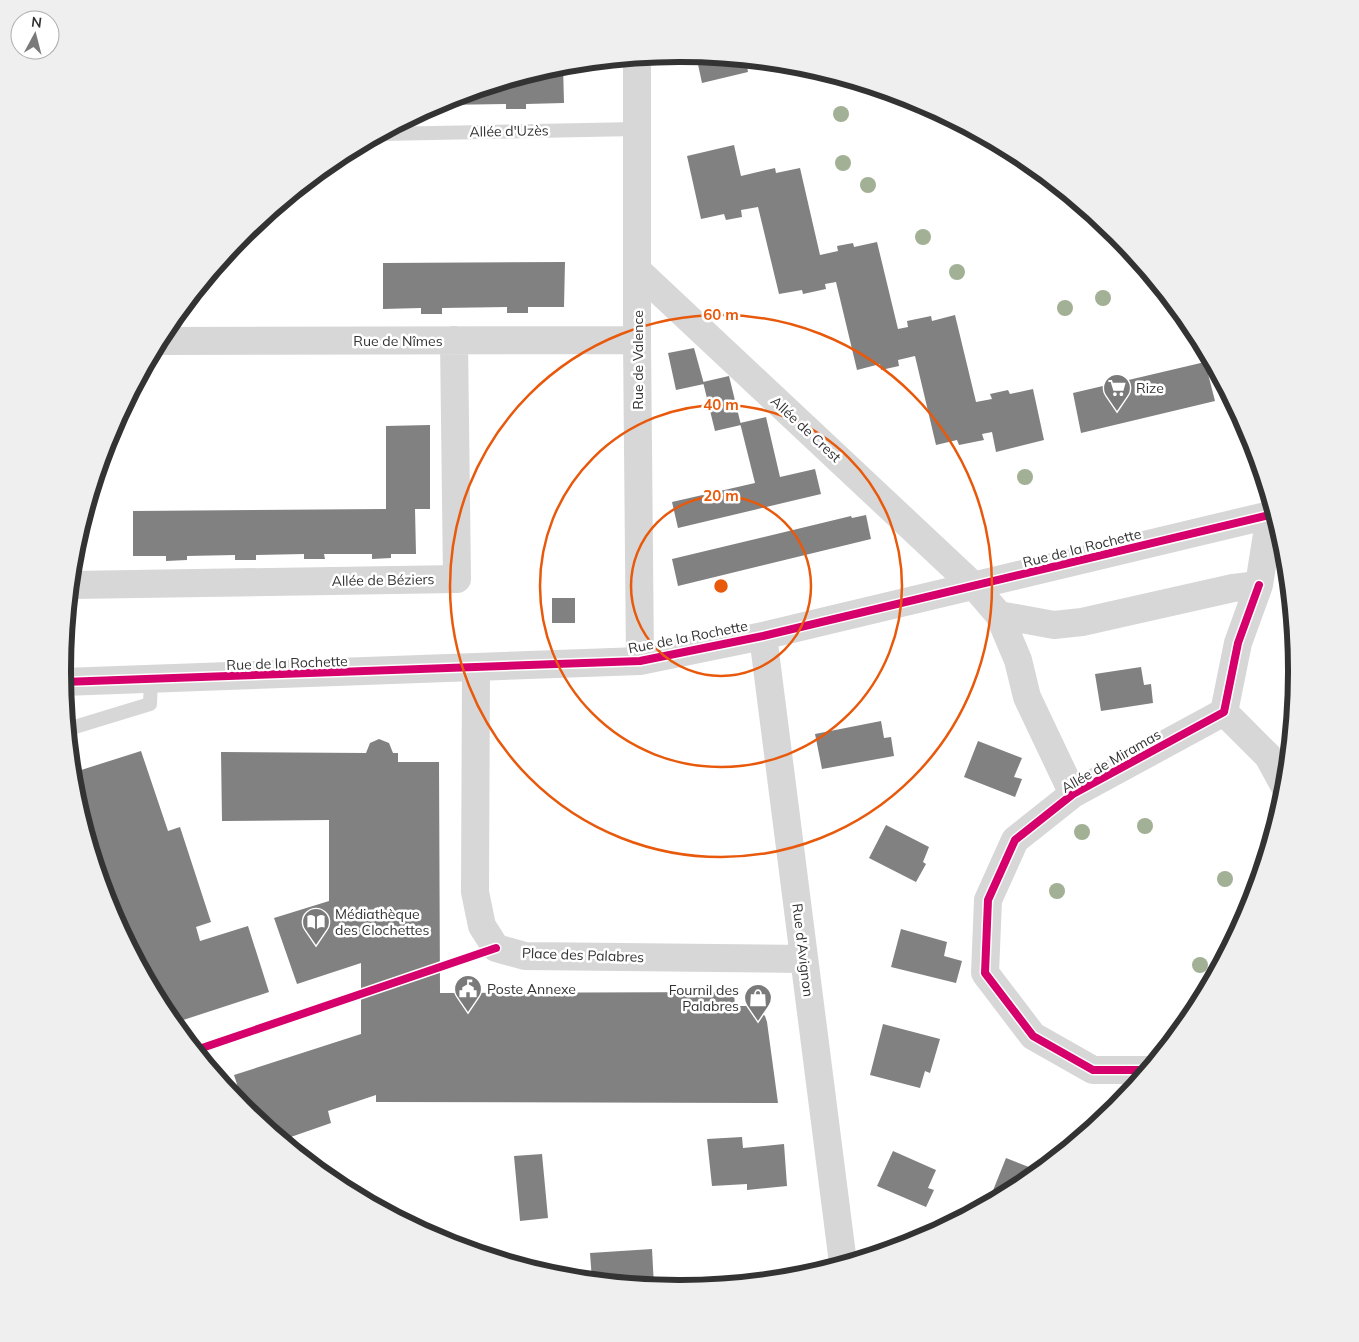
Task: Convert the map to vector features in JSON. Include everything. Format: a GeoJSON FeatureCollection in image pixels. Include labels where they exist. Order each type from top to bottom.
{"type":"FeatureCollection","features":[{"type":"Feature","properties":{"kind":"street","name":"Rue de Valence"},"geometry":{"type":"LineString","coordinates":[[637,64],[640,661]]}},
{"type":"Feature","properties":{"kind":"street","name":"Allée de Crest"},"geometry":{"type":"LineString","coordinates":[[638,271],[975,587]]}},
{"type":"Feature","properties":{"kind":"street","name":"Allée de Béziers"},"geometry":{"type":"LineString","coordinates":[[77,585],[456,579],[454,340]]}},
{"type":"Feature","properties":{"kind":"street","name":"Rue de Nîmes"},"geometry":{"type":"LineString","coordinates":[[169,341],[637,340]]}},
{"type":"Feature","properties":{"kind":"street","name":"Rue de la Rochette"},"geometry":{"type":"LineString","coordinates":[[71,682],[640,661],[764,636],[975,587],[1267,515]]}},
{"type":"Feature","properties":{"kind":"street","name":"Rue de la Rochette"},"geometry":{"type":"LineString","coordinates":[[1259,586],[1270,526]]}},
{"type":"Feature","properties":{"kind":"street"},"geometry":{"type":"LineString","coordinates":[[975,587],[999,615],[1054,625],[1082,622],[1233,588],[1259,586],[1238,643],[1224,712],[1268,756],[1279,775]]}},
{"type":"Feature","properties":{"kind":"street","name":"Allée de Miramas"},"geometry":{"type":"LineString","coordinates":[[999,615],[1018,660],[1027,697],[1073,794]]}},
{"type":"Feature","properties":{"kind":"street","name":"Rue d'Avignon"},"geometry":{"type":"LineString","coordinates":[[764,636],[842,1257]]}},
{"type":"Feature","properties":{"kind":"street","name":"Place des Palabres"},"geometry":{"type":"LineString","coordinates":[[476,668],[475,892],[482,926],[496,948],[525,956],[804,959]]}},
{"type":"Feature","properties":{"kind":"street","name":"Allée de Miramas"},"geometry":{"type":"LineString","coordinates":[[1139,1070],[1093,1070],[1032,1036],[985,974],[988,900],[1016,840],[1073,794],[1224,712]]}},
{"type":"Feature","properties":{"kind":"lane","name":"Allée d'Uzès"},"geometry":{"type":"LineString","coordinates":[[394,134],[638,128]]}},
{"type":"Feature","properties":{"kind":"lane"},"geometry":{"type":"LineString","coordinates":[[74,728],[150,704],[151,680]]}},
{"type":"Feature","properties":{"kind":"building"},"geometry":{"type":"Polygon","coordinates":[[[698,63],[747,67],[748,72],[702,83],[698,63]]]}},
{"type":"Feature","properties":{"kind":"building"},"geometry":{"type":"Polygon","coordinates":[[[563,74],[564,103],[526,104],[526,109],[506,109],[506,104],[458,105],[522,83],[563,74]]]}},
{"type":"Feature","properties":{"kind":"building"},"geometry":{"type":"Polygon","coordinates":[[[734,145],[741,176],[775,168],[776,173],[800,168],[820,255],[838,251],[837,246],[853,243],[854,247],[877,242],[898,329],[908,327],[907,321],[931,316],[932,321],[955,315],[976,402],[992,399],[990,394],[1008,390],[1010,394],[1033,389],[1044,440],[996,452],[992,432],[982,434],[984,440],[959,445],[957,440],[936,445],[915,356],[898,360],[899,366],[881,370],[880,364],[857,370],[836,282],[825,284],[826,289],[803,294],[802,290],[779,294],[758,207],[741,210],[742,217],[726,220],[724,214],[701,219],[687,156],[734,145]]]}},
{"type":"Feature","properties":{"kind":"building"},"geometry":{"type":"Polygon","coordinates":[[[565,262],[564,307],[528,307],[528,313],[507,313],[507,307],[442,308],[442,314],[421,314],[421,308],[383,309],[383,263],[565,262]]]}},
{"type":"Feature","properties":{"kind":"building"},"geometry":{"type":"Polygon","coordinates":[[[694,348],[704,384],[676,390],[668,353],[694,348]]]}},
{"type":"Feature","properties":{"kind":"building"},"geometry":{"type":"Polygon","coordinates":[[[1203,362],[1207,368],[1215,401],[1081,433],[1073,393],[1203,362]]]}},
{"type":"Feature","properties":{"kind":"building"},"geometry":{"type":"Polygon","coordinates":[[[729,376],[741,425],[715,431],[703,382],[729,376]]]}},
{"type":"Feature","properties":{"kind":"building"},"geometry":{"type":"Polygon","coordinates":[[[766,417],[780,477],[815,469],[821,494],[678,528],[672,502],[755,483],[740,423],[766,417]]]}},
{"type":"Feature","properties":{"kind":"building"},"geometry":{"type":"Polygon","coordinates":[[[430,425],[430,509],[415,509],[416,554],[391,554],[391,558],[372,559],[372,554],[324,554],[325,559],[304,559],[304,554],[256,555],[256,560],[235,560],[235,555],[187,556],[187,560],[166,561],[166,556],[133,556],[133,511],[386,509],[386,426],[430,425]]]}},
{"type":"Feature","properties":{"kind":"building"},"geometry":{"type":"Polygon","coordinates":[[[866,515],[871,539],[678,586],[672,559],[851,516],[852,518],[866,515]]]}},
{"type":"Feature","properties":{"kind":"building"},"geometry":{"type":"Polygon","coordinates":[[[552,598],[575,598],[575,623],[552,623],[552,598]]]}},
{"type":"Feature","properties":{"kind":"building"},"geometry":{"type":"Polygon","coordinates":[[[1141,667],[1144,685],[1151,684],[1153,703],[1101,711],[1095,674],[1141,667]]]}},
{"type":"Feature","properties":{"kind":"building"},"geometry":{"type":"Polygon","coordinates":[[[881,721],[884,738],[891,737],[894,756],[822,769],[815,734],[881,721]]]}},
{"type":"Feature","properties":{"kind":"building"},"geometry":{"type":"Polygon","coordinates":[[[379,739],[389,743],[393,753],[398,753],[398,762],[439,762],[440,993],[734,992],[735,1006],[750,1006],[759,1010],[765,1016],[778,1103],[376,1102],[376,1095],[328,1111],[331,1123],[289,1137],[278,1128],[239,1090],[234,1075],[361,1034],[361,963],[297,984],[274,918],[329,901],[329,820],[222,821],[221,752],[366,753],[370,743],[379,739]]]}},
{"type":"Feature","properties":{"kind":"building"},"geometry":{"type":"Polygon","coordinates":[[[978,741],[1022,758],[1014,777],[1022,779],[1015,797],[964,777],[978,741]]]}},
{"type":"Feature","properties":{"kind":"building"},"geometry":{"type":"Polygon","coordinates":[[[141,751],[168,831],[180,827],[211,922],[196,927],[200,941],[248,926],[269,992],[182,1020],[153,975],[117,904],[103,867],[92,828],[80,770],[141,751]]]}},
{"type":"Feature","properties":{"kind":"building"},"geometry":{"type":"Polygon","coordinates":[[[886,825],[929,847],[923,862],[926,864],[916,882],[869,858],[886,825]]]}},
{"type":"Feature","properties":{"kind":"building"},"geometry":{"type":"Polygon","coordinates":[[[901,929],[947,942],[944,956],[962,961],[956,983],[891,967],[901,929]]]}},
{"type":"Feature","properties":{"kind":"building"},"geometry":{"type":"Polygon","coordinates":[[[883,1024],[940,1039],[930,1073],[925,1071],[920,1088],[870,1075],[883,1024]]]}},
{"type":"Feature","properties":{"kind":"building"},"geometry":{"type":"Polygon","coordinates":[[[742,1137],[743,1148],[784,1144],[787,1186],[747,1190],[747,1184],[712,1186],[707,1139],[742,1137]]]}},
{"type":"Feature","properties":{"kind":"building"},"geometry":{"type":"Polygon","coordinates":[[[893,1151],[936,1170],[928,1188],[934,1190],[926,1207],[877,1186],[893,1151]]]}},
{"type":"Feature","properties":{"kind":"building"},"geometry":{"type":"Polygon","coordinates":[[[542,1154],[548,1218],[520,1221],[514,1156],[542,1154]]]}},
{"type":"Feature","properties":{"kind":"building"},"geometry":{"type":"Polygon","coordinates":[[[1006,1158],[1031,1168],[1018,1177],[992,1193],[1006,1158]]]}},
{"type":"Feature","properties":{"kind":"building"},"geometry":{"type":"Polygon","coordinates":[[[652,1249],[654,1279],[591,1273],[590,1253],[652,1249]]]}},
{"type":"Feature","properties":{"kind":"cycle path"},"geometry":{"type":"LineString","coordinates":[[71,682],[640,661],[763,636],[1267,516]]}},
{"type":"Feature","properties":{"kind":"cycle path"},"geometry":{"type":"LineString","coordinates":[[1139,1070],[1093,1070],[1033,1036],[985,973],[988,900],[1015,840],[1073,794],[1224,712],[1238,643],[1259,585]]}},
{"type":"Feature","properties":{"kind":"cycle path"},"geometry":{"type":"LineString","coordinates":[[202,1048],[496,948]]}},
{"type":"Feature","properties":{"kind":"place","name":"Rize"},"geometry":{"type":"Point","coordinates":[1117,412]}},
{"type":"Feature","properties":{"kind":"place","name":"Médiathèque des Clochettes"},"geometry":{"type":"Point","coordinates":[316,946]}},
{"type":"Feature","properties":{"kind":"place","name":"Poste Annexe"},"geometry":{"type":"Point","coordinates":[468,1013]}},
{"type":"Feature","properties":{"kind":"place","name":"Fournil des Palabres"},"geometry":{"type":"Point","coordinates":[758,1022]}}]}
